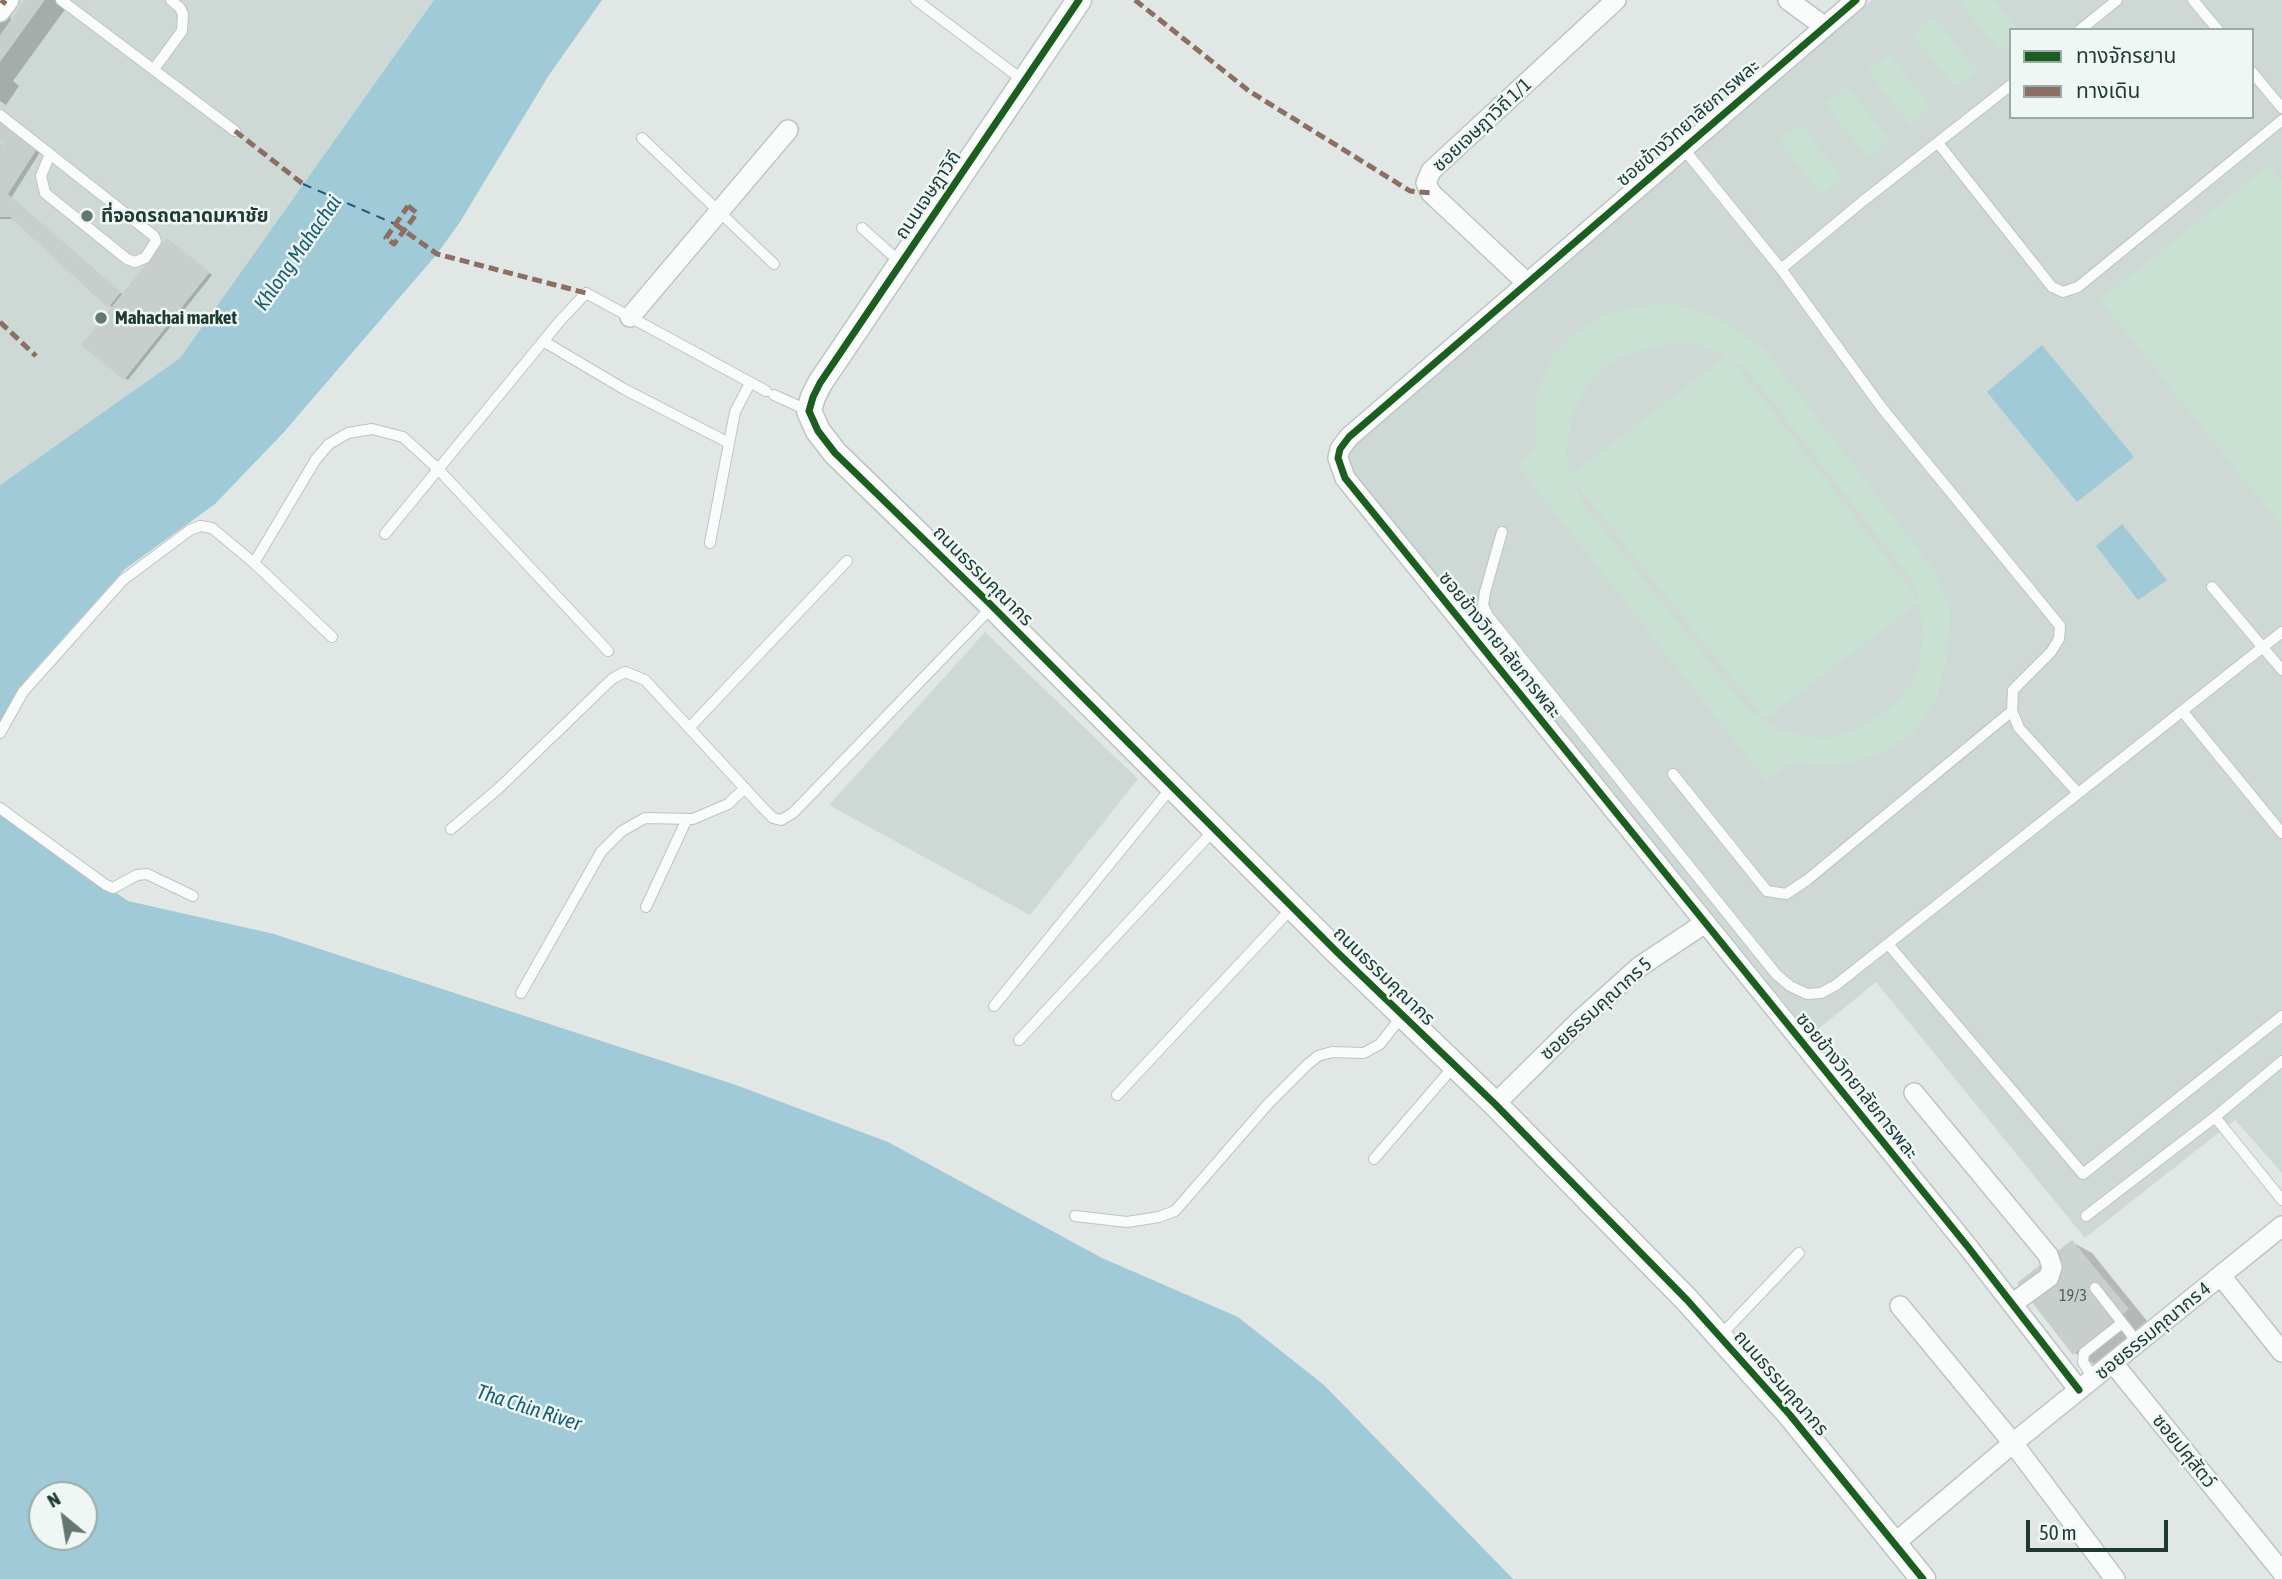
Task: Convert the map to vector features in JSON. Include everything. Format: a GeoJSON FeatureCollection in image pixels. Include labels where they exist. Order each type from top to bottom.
{"type":"FeatureCollection","features":[{"type":"Feature","properties":{"kind":"street"},"geometry":{"type":"LineString","coordinates":[[0,12],[9,0]]}},
{"type":"Feature","properties":{"kind":"street","name":"ถนนเจษฎาวิถี"},"geometry":{"type":"LineString","coordinates":[[809,411],[820,383],[1079,0]]}},
{"type":"Feature","properties":{"kind":"street","name":"ซอยเจษฎาวิถี 1/1"},"geometry":{"type":"LineString","coordinates":[[1527,283],[1431,192],[1426,183],[1431,171],[1616,0]]}},
{"type":"Feature","properties":{"kind":"street"},"geometry":{"type":"LineString","coordinates":[[1788,0],[1825,27]]}},
{"type":"Feature","properties":{"kind":"street","name":"ซอยข้างวิทยาลัยการพละ"},"geometry":{"type":"LineString","coordinates":[[1856,0],[1349,437],[1340,449],[1338,458],[1345,478],[2012,1304],[2086,1384]]}},
{"type":"Feature","properties":{"kind":"street"},"geometry":{"type":"LineString","coordinates":[[630,317],[788,130]]}},
{"type":"Feature","properties":{"kind":"street","name":"ถนนธรรมคุณากร"},"geometry":{"type":"LineString","coordinates":[[809,411],[826,443],[993,606],[1292,908],[1495,1104],[1687,1300],[1790,1415],[1923,1579]]}},
{"type":"Feature","properties":{"kind":"street","name":"ซอยธรรมคุณากร 5"},"geometry":{"type":"LineString","coordinates":[[1495,1104],[1579,1021],[1639,967],[1705,923]]}},
{"type":"Feature","properties":{"kind":"street"},"geometry":{"type":"LineString","coordinates":[[1914,1093],[2049,1255],[2052,1267],[2049,1277],[2012,1304]]}},
{"type":"Feature","properties":{"kind":"street","name":"ซอยธรรมคุณากร 4"},"geometry":{"type":"LineString","coordinates":[[1895,1543],[2013,1443],[2282,1226]]}},
{"type":"Feature","properties":{"kind":"street"},"geometry":{"type":"LineString","coordinates":[[2221,1276],[2282,1352]]}},
{"type":"Feature","properties":{"kind":"street"},"geometry":{"type":"LineString","coordinates":[[1900,1306],[2013,1443],[2115,1579]]}},
{"type":"Feature","properties":{"kind":"street","name":"ซอยปศุสัตว์"},"geometry":{"type":"LineString","coordinates":[[2113,1363],[2282,1572]]}},
{"type":"Feature","properties":{"kind":"lane"},"geometry":{"type":"LineString","coordinates":[[61,0],[235,131]]}},
{"type":"Feature","properties":{"kind":"lane"},"geometry":{"type":"LineString","coordinates":[[154,69],[182,31],[184,14],[171,0]]}},
{"type":"Feature","properties":{"kind":"lane"},"geometry":{"type":"LineString","coordinates":[[916,0],[1024,82]]}},
{"type":"Feature","properties":{"kind":"lane"},"geometry":{"type":"LineString","coordinates":[[2082,28],[2117,0]]}},
{"type":"Feature","properties":{"kind":"lane"},"geometry":{"type":"LineString","coordinates":[[2193,0],[2216,28]]}},
{"type":"Feature","properties":{"kind":"lane"},"geometry":{"type":"LineString","coordinates":[[2254,74],[2282,108]]}},
{"type":"Feature","properties":{"kind":"lane"},"geometry":{"type":"LineString","coordinates":[[1781,269],[2009,87]]}},
{"type":"Feature","properties":{"kind":"lane"},"geometry":{"type":"LineString","coordinates":[[0,115],[50,154],[154,236],[156,241],[145,258],[135,262],[127,260],[63,210],[45,192],[41,176],[50,154]]}},
{"type":"Feature","properties":{"kind":"lane"},"geometry":{"type":"LineString","coordinates":[[1938,143],[2052,287],[2063,292],[2078,288],[2282,120]]}},
{"type":"Feature","properties":{"kind":"lane"},"geometry":{"type":"LineString","coordinates":[[642,138],[774,264]]}},
{"type":"Feature","properties":{"kind":"lane"},"geometry":{"type":"LineString","coordinates":[[1683,148],[1781,269],[1882,408],[2060,626],[2059,639],[2051,652],[2013,690],[2012,711],[2019,728],[2078,793]]}},
{"type":"Feature","properties":{"kind":"lane"},"geometry":{"type":"LineString","coordinates":[[862,228],[901,263]]}},
{"type":"Feature","properties":{"kind":"lane"},"geometry":{"type":"LineString","coordinates":[[385,534],[543,341],[586,293],[750,383],[809,411]]}},
{"type":"Feature","properties":{"kind":"lane"},"geometry":{"type":"LineString","coordinates":[[543,341],[624,388],[729,443]]}},
{"type":"Feature","properties":{"kind":"lane"},"geometry":{"type":"LineString","coordinates":[[710,542],[736,412],[750,383]]}},
{"type":"Feature","properties":{"kind":"lane"},"geometry":{"type":"LineString","coordinates":[[254,563],[316,458],[329,444],[348,433],[372,429],[403,437],[439,469],[608,651]]}},
{"type":"Feature","properties":{"kind":"lane"},"geometry":{"type":"LineString","coordinates":[[0,733],[23,692],[123,580],[190,530],[200,526],[212,528],[254,563],[332,637]]}},
{"type":"Feature","properties":{"kind":"lane"},"geometry":{"type":"LineString","coordinates":[[1502,532],[1485,592],[1483,605],[1488,616],[1776,974],[1790,986],[1807,994],[1821,993],[1836,985],[2282,632]]}},
{"type":"Feature","properties":{"kind":"lane"},"geometry":{"type":"LineString","coordinates":[[690,727],[847,561]]}},
{"type":"Feature","properties":{"kind":"lane"},"geometry":{"type":"LineString","coordinates":[[2212,587],[2282,670]]}},
{"type":"Feature","properties":{"kind":"lane"},"geometry":{"type":"LineString","coordinates":[[451,829],[499,788],[618,675],[625,673],[645,680],[745,788],[774,818],[780,820],[793,813],[993,606]]}},
{"type":"Feature","properties":{"kind":"lane"},"geometry":{"type":"LineString","coordinates":[[1673,774],[1768,891],[1786,894],[1807,880],[2012,711]]}},
{"type":"Feature","properties":{"kind":"lane"},"geometry":{"type":"LineString","coordinates":[[2182,712],[2282,833]]}},
{"type":"Feature","properties":{"kind":"lane"},"geometry":{"type":"LineString","coordinates":[[993,1006],[1172,787]]}},
{"type":"Feature","properties":{"kind":"lane"},"geometry":{"type":"LineString","coordinates":[[522,993],[601,852],[622,831],[645,818],[693,819],[728,804],[745,788]]}},
{"type":"Feature","properties":{"kind":"lane"},"geometry":{"type":"LineString","coordinates":[[0,808],[106,886],[113,888],[137,875],[147,874],[193,896]]}},
{"type":"Feature","properties":{"kind":"lane"},"geometry":{"type":"LineString","coordinates":[[646,907],[687,819]]}},
{"type":"Feature","properties":{"kind":"lane"},"geometry":{"type":"LineString","coordinates":[[1019,1040],[1214,830]]}},
{"type":"Feature","properties":{"kind":"lane"},"geometry":{"type":"LineString","coordinates":[[1117,1095],[1292,908]]}},
{"type":"Feature","properties":{"kind":"lane"},"geometry":{"type":"LineString","coordinates":[[1888,944],[2083,1174],[2282,1016]]}},
{"type":"Feature","properties":{"kind":"lane"},"geometry":{"type":"LineString","coordinates":[[1075,1216],[1126,1222],[1159,1217],[1175,1211],[1268,1104],[1307,1065],[1318,1056],[1332,1052],[1364,1053],[1380,1044],[1402,1016]]}},
{"type":"Feature","properties":{"kind":"lane"},"geometry":{"type":"LineString","coordinates":[[2086,1216],[2282,1061]]}},
{"type":"Feature","properties":{"kind":"lane"},"geometry":{"type":"LineString","coordinates":[[1374,1159],[1455,1066]]}},
{"type":"Feature","properties":{"kind":"lane"},"geometry":{"type":"LineString","coordinates":[[2214,1117],[2282,1200]]}},
{"type":"Feature","properties":{"kind":"lane"},"geometry":{"type":"LineString","coordinates":[[1720,1336],[1799,1253]]}},
{"type":"Feature","properties":{"kind":"lane"},"geometry":{"type":"LineString","coordinates":[[2095,1288],[2138,1343]]}},
{"type":"Feature","properties":{"kind":"lane"},"geometry":{"type":"LineString","coordinates":[[2086,1384],[2084,1353],[2122,1323]]}},
{"type":"Feature","properties":{"kind":"shaded area"},"geometry":{"type":"Polygon","coordinates":[[[0,0],[434,0],[180,358],[0,485],[0,0]]]}},
{"type":"Feature","properties":{"kind":"shaded area"},"geometry":{"type":"Polygon","coordinates":[[[1872,0],[2282,0],[2282,1173],[2235,1120],[2085,1238],[1876,982],[1811,1035],[1349,466],[1347,452],[1352,443],[1872,0]]]}},
{"type":"Feature","properties":{"kind":"shaded area"},"geometry":{"type":"Polygon","coordinates":[[[985,632],[1138,779],[1030,915],[829,805],[985,632]]]}},
{"type":"Feature","properties":{"kind":"green space"},"geometry":{"type":"Polygon","coordinates":[[[1958,0],[1994,0],[2016,28],[2009,28],[2009,45],[2000,52],[1958,0]]]}},
{"type":"Feature","properties":{"kind":"green space"},"geometry":{"type":"Polygon","coordinates":[[[1934,17],[1977,70],[1955,88],[1913,34],[1934,17]]]}},
{"type":"Feature","properties":{"kind":"green space"},"geometry":{"type":"Polygon","coordinates":[[[1889,54],[1931,107],[1910,125],[1867,71],[1889,54]]]}},
{"type":"Feature","properties":{"kind":"green space"},"geometry":{"type":"Polygon","coordinates":[[[1847,87],[1890,140],[1868,158],[1825,104],[1847,87]]]}},
{"type":"Feature","properties":{"kind":"green space"},"geometry":{"type":"Polygon","coordinates":[[[1801,124],[1843,178],[1822,195],[1779,141],[1801,124]]]}},
{"type":"Feature","properties":{"kind":"green space"},"geometry":{"type":"Polygon","coordinates":[[[2269,165],[2282,182],[2282,527],[2100,300],[2269,165]]]}},
{"type":"Feature","properties":{"kind":"green space"},"geometry":{"type":"Polygon","coordinates":[[[1679,304],[1717,317],[1764,349],[1936,572],[1951,612],[1946,659],[1936,701],[1912,734],[1875,756],[1835,766],[1789,763],[1766,781],[1517,465],[1537,447],[1537,395],[1551,358],[1577,332],[1602,316],[1638,306],[1679,304]],[[1691,342],[1629,353],[1603,367],[1586,388],[1573,413],[1566,449],[1570,476],[1727,355],[1691,342]],[[1730,357],[1919,600],[1913,581],[1748,370],[1730,357]],[[1573,480],[1587,509],[1748,710],[1778,730],[1823,739],[1855,730],[1888,711],[1913,683],[1921,655],[1923,633],[1919,603],[1765,719],[1573,480]]]}},
{"type":"Feature","properties":{"kind":"water","name":"Khlong Mahachai"},"geometry":{"type":"Polygon","coordinates":[[[434,0],[602,0],[549,75],[460,222],[437,254],[284,432],[215,504],[125,569],[29,676],[0,724],[0,485],[180,358],[434,0]]]}},
{"type":"Feature","properties":{"kind":"water"},"geometry":{"type":"Polygon","coordinates":[[[2042,345],[2134,457],[2077,502],[1987,392],[2042,345]]]}},
{"type":"Feature","properties":{"kind":"water"},"geometry":{"type":"Polygon","coordinates":[[[2122,524],[2167,580],[2138,600],[2096,546],[2122,524]]]}},
{"type":"Feature","properties":{"kind":"water","name":"Tha Chin River"},"geometry":{"type":"Polygon","coordinates":[[[0,812],[128,901],[274,934],[736,1085],[888,1142],[1102,1258],[1238,1317],[1324,1385],[1513,1579],[0,1579],[0,812]]]}},
{"type":"Feature","properties":{"kind":"building"},"geometry":{"type":"Polygon","coordinates":[[[25,0],[45,0],[0,62],[0,35],[25,0]]]}},
{"type":"Feature","properties":{"kind":"building"},"geometry":{"type":"Polygon","coordinates":[[[0,117],[37,149],[8,194],[121,292],[108,308],[10,217],[0,217],[0,142],[11,149],[0,140],[0,117]]]}},
{"type":"Feature","properties":{"kind":"building"},"geometry":{"type":"Polygon","coordinates":[[[167,238],[210,272],[124,380],[81,345],[167,238]]]}},
{"type":"Feature","properties":{"kind":"building"},"geometry":{"type":"Polygon","coordinates":[[[2072,1240],[2129,1309],[2073,1355],[2017,1283],[2072,1240]]]}},
{"type":"Feature","properties":{"kind":"ferry route"},"geometry":{"type":"LineString","coordinates":[[303,184],[395,224]]}},
{"type":"Feature","properties":{"kind":"marked path"},"geometry":{"type":"LineString","coordinates":[[1,0],[6,4]]}},
{"type":"Feature","properties":{"kind":"marked path"},"geometry":{"type":"LineString","coordinates":[[1135,0],[1249,91],[1410,191],[1431,193]]}},
{"type":"Feature","properties":{"kind":"marked path"},"geometry":{"type":"LineString","coordinates":[[235,131],[303,184]]}},
{"type":"Feature","properties":{"kind":"marked path"},"geometry":{"type":"LineString","coordinates":[[408,206],[417,213],[394,244],[386,238],[408,206]]}},
{"type":"Feature","properties":{"kind":"marked path"},"geometry":{"type":"LineString","coordinates":[[395,224],[437,254],[586,293]]}},
{"type":"Feature","properties":{"kind":"marked path"},"geometry":{"type":"LineString","coordinates":[[0,322],[36,356]]}},
{"type":"Feature","properties":{"kind":"cycle path"},"geometry":{"type":"LineString","coordinates":[[1079,0],[820,383],[809,411],[818,431],[835,453],[985,599],[1338,953],[1495,1104],[1687,1300],[1790,1415],[1923,1579]]}},
{"type":"Feature","properties":{"kind":"cycle path"},"geometry":{"type":"LineString","coordinates":[[1856,0],[1349,437],[1340,449],[1338,458],[1345,478],[1968,1247],[2079,1390]]}},
{"type":"Feature","properties":{"kind":"place","name":"ที่จอดรถตลาดมหาชัย"},"geometry":{"type":"Point","coordinates":[87,216]}},
{"type":"Feature","properties":{"kind":"place","name":"Mahachai market"},"geometry":{"type":"Point","coordinates":[101,318]}}]}
